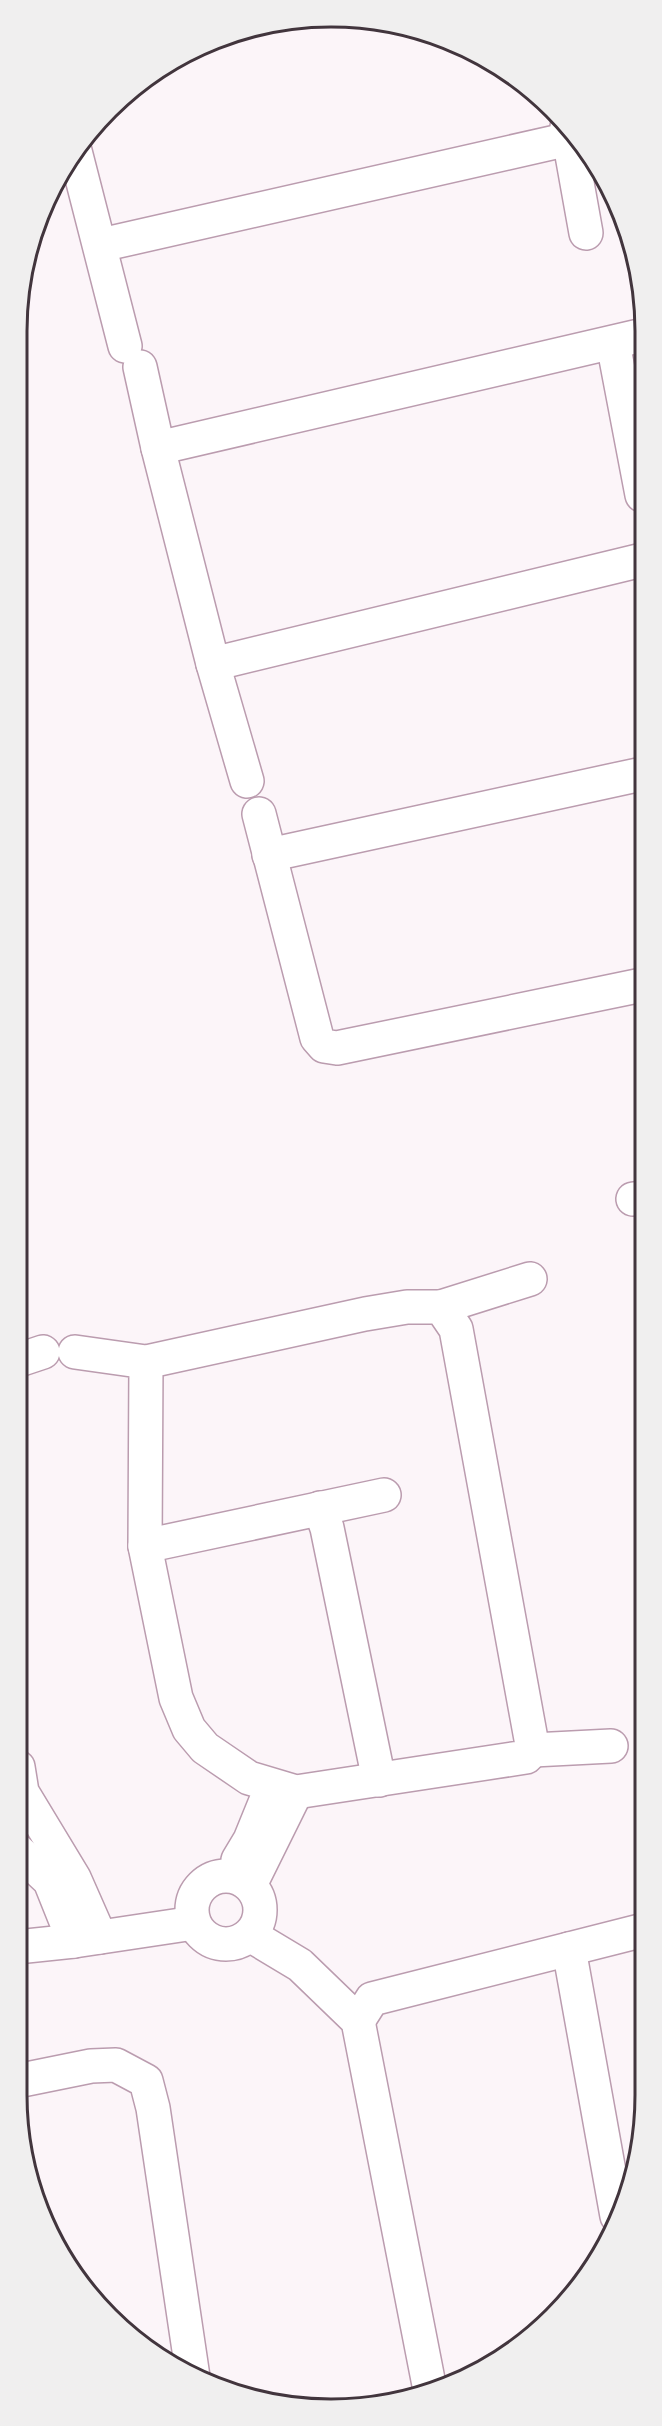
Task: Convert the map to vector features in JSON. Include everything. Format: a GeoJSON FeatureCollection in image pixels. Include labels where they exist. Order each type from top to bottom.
{"type":"FeatureCollection","features":[{"type":"Feature","properties":{"kind":"street"},"geometry":{"type":"LineString","coordinates":[[101,245],[563,134]]}},
{"type":"Feature","properties":{"kind":"street"},"geometry":{"type":"LineString","coordinates":[[570,143],[586,233]]}},
{"type":"Feature","properties":{"kind":"street"},"geometry":{"type":"LineString","coordinates":[[78,162],[158,448],[213,664],[247,781]]}},
{"type":"Feature","properties":{"kind":"street"},"geometry":{"type":"LineString","coordinates":[[158,448],[628,339],[635,417]]}},
{"type":"Feature","properties":{"kind":"street"},"geometry":{"type":"LineString","coordinates":[[213,664],[635,562]]}},
{"type":"Feature","properties":{"kind":"street"},"geometry":{"type":"LineString","coordinates":[[269,855],[635,776]]}},
{"type":"Feature","properties":{"kind":"street"},"geometry":{"type":"LineString","coordinates":[[259,814],[317,1038],[324,1046],[337,1048],[635,986]]}},
{"type":"Feature","properties":{"kind":"street"},"geometry":{"type":"LineString","coordinates":[[75,1352],[146,1362],[365,1314],[407,1307],[441,1307],[530,1279]]}},
{"type":"Feature","properties":{"kind":"street"},"geometry":{"type":"LineString","coordinates":[[441,1307],[456,1329],[532,1750]]}},
{"type":"Feature","properties":{"kind":"street"},"geometry":{"type":"LineString","coordinates":[[146,1362],[145,1546],[176,1698],[189,1730],[205,1748],[249,1778],[284,1789],[379,1780],[526,1757],[532,1750],[611,1746]]}},
{"type":"Feature","properties":{"kind":"street"},"geometry":{"type":"LineString","coordinates":[[145,1546],[384,1495]]}},
{"type":"Feature","properties":{"kind":"street"},"geometry":{"type":"LineString","coordinates":[[320,1508],[327,1528],[379,1780]]}},
{"type":"Feature","properties":{"kind":"street"},"geometry":{"type":"LineString","coordinates":[[240,1880],[250,1840],[284,1789]]}},
{"type":"Feature","properties":{"kind":"street"},"geometry":{"type":"LineString","coordinates":[[27,1799],[74,1878],[87,1939]]}},
{"type":"Feature","properties":{"kind":"street"},"geometry":{"type":"LineString","coordinates":[[27,1859],[50,1881],[87,1939]]}},
{"type":"Feature","properties":{"kind":"street"},"geometry":{"type":"LineString","coordinates":[[218,1877],[240,1880],[257,1895],[260,1916],[250,1935],[230,1944],[219,1943],[200,1932],[192,1911],[193,1900],[207,1881],[218,1877]]}},
{"type":"Feature","properties":{"kind":"street"},"geometry":{"type":"LineString","coordinates":[[27,1946],[195,1923]]}},
{"type":"Feature","properties":{"kind":"street"},"geometry":{"type":"LineString","coordinates":[[358,2021],[372,1999],[635,1932]]}},
{"type":"Feature","properties":{"kind":"street"},"geometry":{"type":"LineString","coordinates":[[250,1935],[300,1965],[358,2021],[429,2383]]}},
{"type":"Feature","properties":{"kind":"street"},"geometry":{"type":"LineString","coordinates":[[569,1949],[615,2204]]}},
{"type":"Feature","properties":{"kind":"street"},"geometry":{"type":"LineString","coordinates":[[27,2079],[91,2066],[116,2065],[146,2080],[153,2108],[191,2365]]}}]}
